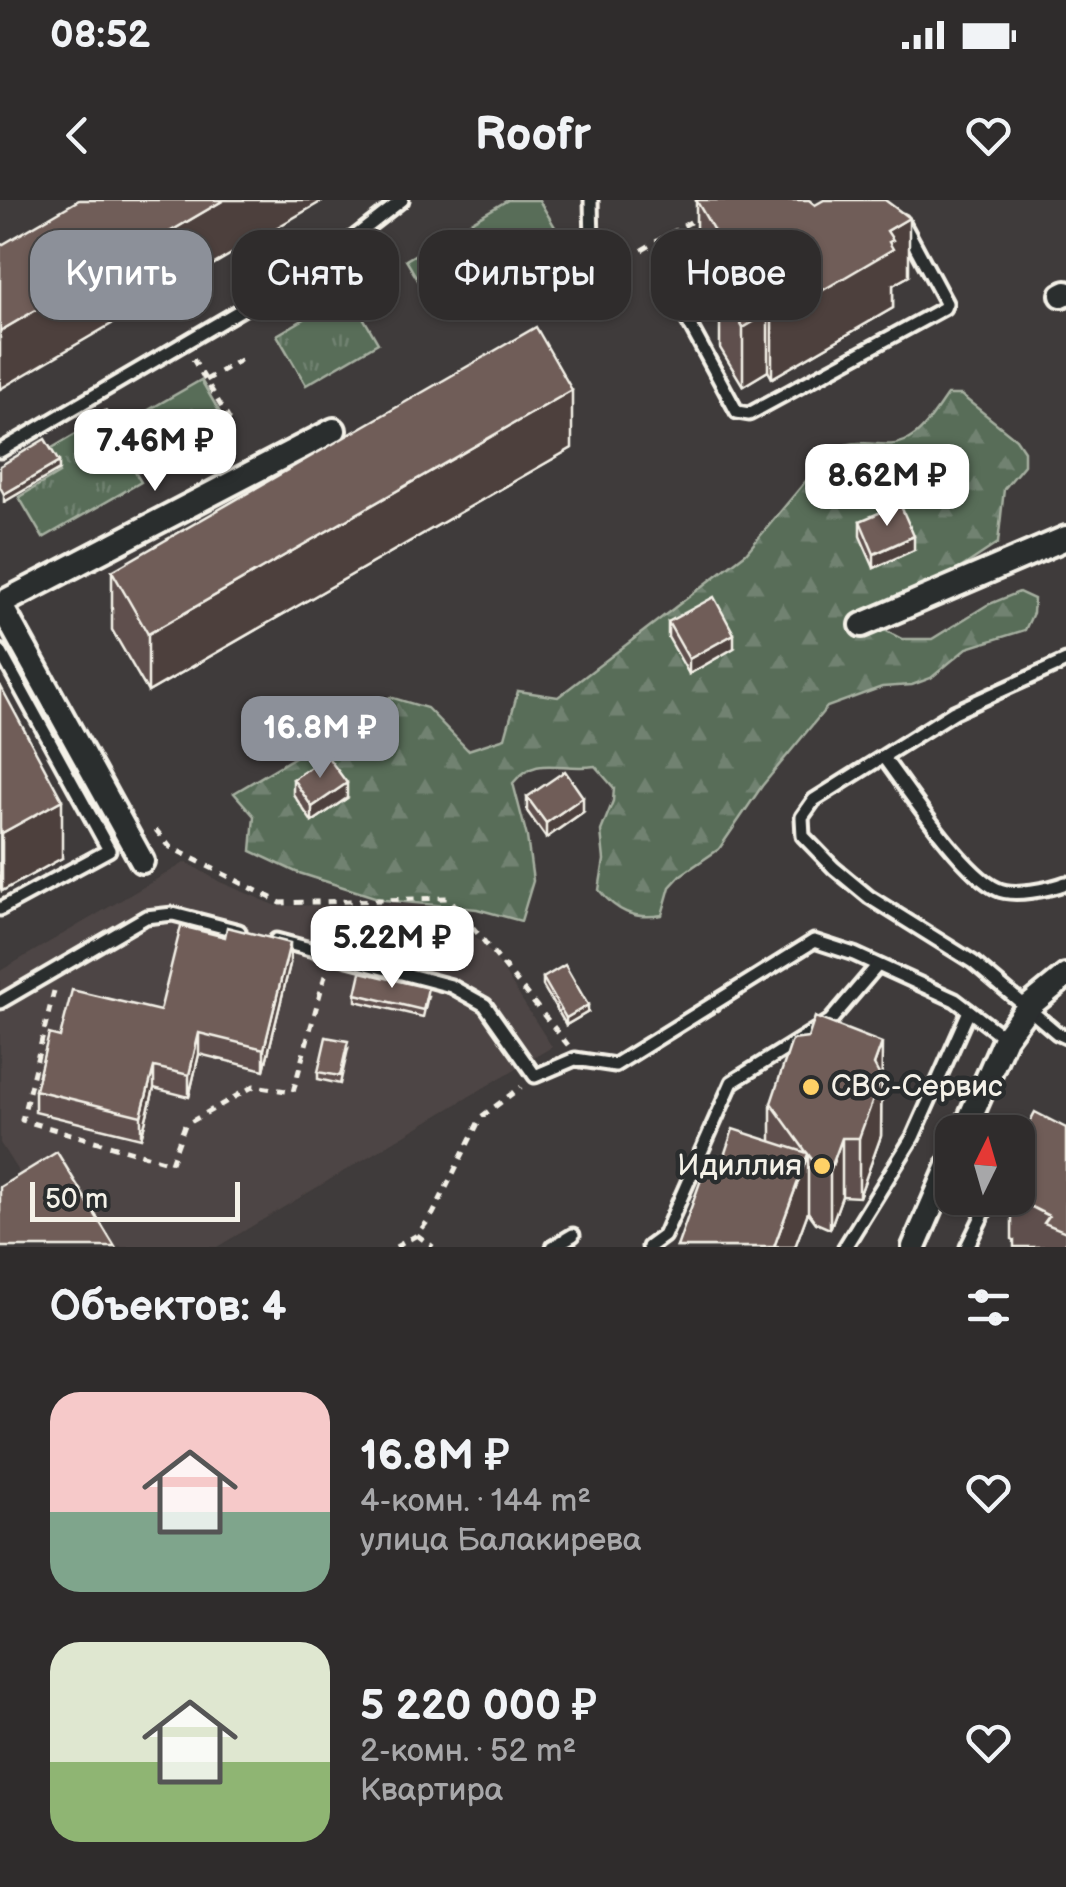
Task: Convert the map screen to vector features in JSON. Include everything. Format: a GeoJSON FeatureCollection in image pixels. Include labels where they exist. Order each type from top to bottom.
{"type":"FeatureCollection","features":[{"type":"Feature","properties":{"kind":"street"},"geometry":{"type":"LineString","coordinates":[[142,861],[0,604],[334,430]]}},
{"type":"Feature","properties":{"kind":"street"},"geometry":{"type":"LineString","coordinates":[[862,624],[1066,538]]}},
{"type":"Feature","properties":{"kind":"street"},"geometry":{"type":"LineString","coordinates":[[971,1115],[1004,1038],[1028,1007],[1066,976]]}},
{"type":"Feature","properties":{"kind":"street"},"geometry":{"type":"LineString","coordinates":[[918,1246],[935,1202]]}},
{"type":"Feature","properties":{"kind":"lane"},"geometry":{"type":"LineString","coordinates":[[0,450],[320,263],[402,200]]}},
{"type":"Feature","properties":{"kind":"lane"},"geometry":{"type":"LineString","coordinates":[[592,200],[592,230]]}},
{"type":"Feature","properties":{"kind":"lane"},"geometry":{"type":"LineString","coordinates":[[687,320],[737,412],[749,414],[946,306],[895,208]]}},
{"type":"Feature","properties":{"kind":"lane"},"geometry":{"type":"LineString","coordinates":[[0,651],[109,850],[0,909]]}},
{"type":"Feature","properties":{"kind":"lane"},"geometry":{"type":"LineString","coordinates":[[1066,660],[954,712],[814,800],[802,817],[803,836],[834,868],[869,897],[973,962],[1066,1037]]}},
{"type":"Feature","properties":{"kind":"lane"},"geometry":{"type":"LineString","coordinates":[[884,758],[974,873],[999,891],[1048,890],[1066,883]]}},
{"type":"Feature","properties":{"kind":"lane"},"geometry":{"type":"LineString","coordinates":[[0,1002],[146,917],[172,914],[244,932]]}},
{"type":"Feature","properties":{"kind":"lane"},"geometry":{"type":"LineString","coordinates":[[261,936],[451,986],[485,1005],[535,1076],[575,1059],[615,1064],[814,941],[955,1000],[1004,1038]]}},
{"type":"Feature","properties":{"kind":"lane"},"geometry":{"type":"LineString","coordinates":[[649,1247],[664,1236],[732,1082],[830,1021],[878,966]]}},
{"type":"Feature","properties":{"kind":"lane"},"geometry":{"type":"LineString","coordinates":[[845,1247],[913,1137],[969,1011]]}},
{"type":"Feature","properties":{"kind":"lane"},"geometry":{"type":"LineString","coordinates":[[967,1247],[983,1215]]}},
{"type":"Feature","properties":{"kind":"lane"},"geometry":{"type":"LineString","coordinates":[[554,1247],[572,1236]]}},
{"type":"Feature","properties":{"kind":"path"},"geometry":{"type":"LineString","coordinates":[[676,230],[710,210]]}},
{"type":"Feature","properties":{"kind":"path"},"geometry":{"type":"LineString","coordinates":[[642,250],[651,245]]}},
{"type":"Feature","properties":{"kind":"path"},"geometry":{"type":"LineString","coordinates":[[184,343],[230,421]]}},
{"type":"Feature","properties":{"kind":"path"},"geometry":{"type":"LineString","coordinates":[[206,380],[242,359]]}},
{"type":"Feature","properties":{"kind":"path"},"geometry":{"type":"LineString","coordinates":[[96,395],[141,473]]}},
{"type":"Feature","properties":{"kind":"path"},"geometry":{"type":"LineString","coordinates":[[170,847],[281,903],[448,898],[567,1044],[575,1059]]}},
{"type":"Feature","properties":{"kind":"path"},"geometry":{"type":"LineString","coordinates":[[59,968],[22,1120],[171,1164],[185,1124],[254,1086],[293,1092],[330,954]]}},
{"type":"Feature","properties":{"kind":"path"},"geometry":{"type":"LineString","coordinates":[[396,1247],[417,1235],[433,1214],[481,1117],[535,1076]]}},
{"type":"Feature","properties":{"kind":"path"},"geometry":{"type":"LineString","coordinates":[[417,1235],[433,1247]]}},
{"type":"Feature","properties":{"kind":"shaded area"},"geometry":{"type":"Polygon","coordinates":[[[186,862],[220,882],[277,906],[444,903],[494,956],[552,1047],[217,1247],[66,1247],[0,1143],[0,971],[186,862]]]}},
{"type":"Feature","properties":{"kind":"green space"},"geometry":{"type":"Polygon","coordinates":[[[508,200],[539,200],[557,230],[457,230],[508,200]]]}},
{"type":"Feature","properties":{"kind":"green space"},"geometry":{"type":"Polygon","coordinates":[[[419,252],[419,282],[406,260],[419,252]]]}},
{"type":"Feature","properties":{"kind":"green space"},"geometry":{"type":"Polygon","coordinates":[[[303,320],[365,320],[378,343],[306,385],[277,335],[303,320]]]}},
{"type":"Feature","properties":{"kind":"green space"},"geometry":{"type":"Polygon","coordinates":[[[201,380],[230,430],[148,477],[119,427],[201,380]]]}},
{"type":"Feature","properties":{"kind":"green space"},"geometry":{"type":"Polygon","coordinates":[[[947,395],[961,395],[1016,439],[1024,451],[1024,465],[1004,489],[998,543],[875,625],[902,639],[932,639],[987,605],[1019,592],[1034,599],[1025,630],[967,648],[931,678],[912,685],[882,687],[827,707],[762,786],[719,849],[670,887],[662,915],[626,912],[599,890],[604,860],[601,831],[614,788],[595,766],[541,766],[522,774],[513,783],[533,881],[521,921],[477,909],[384,900],[296,872],[251,851],[254,816],[234,793],[390,697],[427,708],[468,750],[505,738],[518,691],[558,697],[746,553],[830,452],[852,444],[890,445],[909,439],[947,395]]]}},
{"type":"Feature","properties":{"kind":"green space"},"geometry":{"type":"Polygon","coordinates":[[[103,418],[141,482],[43,538],[19,497],[59,473],[47,451],[103,418]]]}},
{"type":"Feature","properties":{"kind":"building"},"geometry":{"type":"Polygon","coordinates":[[[79,200],[224,200],[173,230],[30,230],[30,313],[0,331],[0,246],[79,200]]]}},
{"type":"Feature","properties":{"kind":"building"},"geometry":{"type":"Polygon","coordinates":[[[696,200],[809,200],[815,205],[824,200],[885,200],[909,218],[887,231],[893,249],[821,291],[821,230],[714,230],[696,200]]]}},
{"type":"Feature","properties":{"kind":"building"},"geometry":{"type":"Polygon","coordinates":[[[738,320],[756,320],[743,328],[738,320]]]}},
{"type":"Feature","properties":{"kind":"building"},"geometry":{"type":"Polygon","coordinates":[[[536,327],[572,390],[148,634],[112,571],[536,327]]]}},
{"type":"Feature","properties":{"kind":"building"},"geometry":{"type":"Polygon","coordinates":[[[45,439],[59,462],[4,494],[0,466],[45,439]]]}},
{"type":"Feature","properties":{"kind":"building"},"geometry":{"type":"Polygon","coordinates":[[[900,504],[914,536],[874,554],[860,521],[900,504]]]}},
{"type":"Feature","properties":{"kind":"building"},"geometry":{"type":"Polygon","coordinates":[[[714,597],[734,634],[689,659],[668,622],[714,597]]]}},
{"type":"Feature","properties":{"kind":"building"},"geometry":{"type":"Polygon","coordinates":[[[0,685],[62,800],[2,833],[0,829],[0,685]]]}},
{"type":"Feature","properties":{"kind":"building"},"geometry":{"type":"Polygon","coordinates":[[[327,756],[347,783],[312,807],[293,779],[327,756]]]}},
{"type":"Feature","properties":{"kind":"building"},"geometry":{"type":"Polygon","coordinates":[[[565,771],[583,797],[546,823],[527,797],[565,771]]]}},
{"type":"Feature","properties":{"kind":"building"},"geometry":{"type":"Polygon","coordinates":[[[181,926],[225,937],[227,927],[290,943],[264,1049],[199,1033],[189,1075],[154,1067],[141,1116],[35,1090],[49,1034],[60,1037],[72,990],[160,1011],[181,926]]]}},
{"type":"Feature","properties":{"kind":"building"},"geometry":{"type":"Polygon","coordinates":[[[565,965],[588,1005],[566,1018],[543,978],[565,965]]]}},
{"type":"Feature","properties":{"kind":"building"},"geometry":{"type":"Polygon","coordinates":[[[361,972],[428,988],[423,1010],[356,994],[361,972]]]}},
{"type":"Feature","properties":{"kind":"building"},"geometry":{"type":"Polygon","coordinates":[[[815,1017],[882,1043],[874,1065],[881,1078],[859,1138],[842,1138],[830,1171],[816,1165],[808,1154],[774,1247],[677,1247],[709,1157],[724,1156],[733,1129],[807,1153],[771,1103],[792,1040],[808,1038],[815,1017]]]}},
{"type":"Feature","properties":{"kind":"building"},"geometry":{"type":"Polygon","coordinates":[[[326,1037],[348,1041],[340,1076],[318,1072],[326,1037]]]}},
{"type":"Feature","properties":{"kind":"building"},"geometry":{"type":"Polygon","coordinates":[[[1035,1112],[1066,1128],[1066,1232],[1044,1223],[1049,1216],[1035,1209],[1035,1112]]]}},
{"type":"Feature","properties":{"kind":"building"},"geometry":{"type":"Polygon","coordinates":[[[57,1152],[115,1247],[0,1247],[0,1187],[57,1152]]]}},
{"type":"Feature","properties":{"kind":"place","name":"СВС-Сервис"},"geometry":{"type":"Point","coordinates":[811,1087]}},
{"type":"Feature","properties":{"kind":"place","name":"Идиллия"},"geometry":{"type":"Point","coordinates":[822,1166]}}]}
